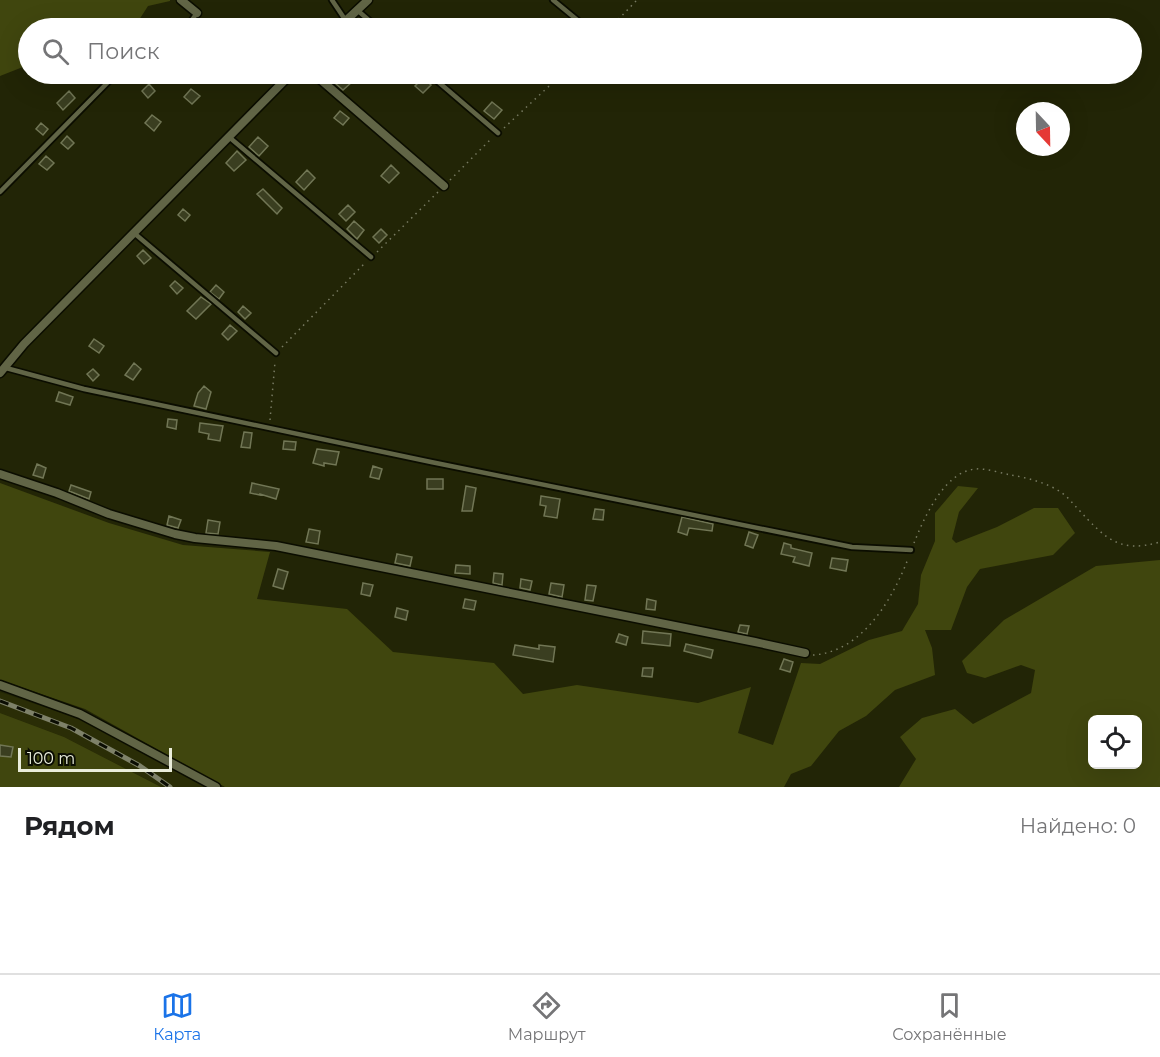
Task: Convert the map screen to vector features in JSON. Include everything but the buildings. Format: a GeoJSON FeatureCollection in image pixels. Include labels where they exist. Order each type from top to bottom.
{"type":"FeatureCollection","features":[{"type":"Feature","properties":{"kind":"street"},"geometry":{"type":"LineString","coordinates":[[181,0],[197,13]]}},
{"type":"Feature","properties":{"kind":"street"},"geometry":{"type":"LineString","coordinates":[[349,18],[368,0]]}},
{"type":"Feature","properties":{"kind":"street"},"geometry":{"type":"LineString","coordinates":[[3,370],[24,344],[281,84]]}},
{"type":"Feature","properties":{"kind":"street"},"geometry":{"type":"LineString","coordinates":[[326,84],[444,186]]}},
{"type":"Feature","properties":{"kind":"street"},"geometry":{"type":"LineString","coordinates":[[0,474],[57,493],[109,514],[175,534],[276,546],[805,653]]}},
{"type":"Feature","properties":{"kind":"street"},"geometry":{"type":"LineString","coordinates":[[0,685],[80,714],[216,787]]}},
{"type":"Feature","properties":{"kind":"lane"},"geometry":{"type":"LineString","coordinates":[[332,0],[344,18]]}},
{"type":"Feature","properties":{"kind":"lane"},"geometry":{"type":"LineString","coordinates":[[553,0],[575,18]]}},
{"type":"Feature","properties":{"kind":"lane"},"geometry":{"type":"LineString","coordinates":[[357,10],[366,18]]}},
{"type":"Feature","properties":{"kind":"lane"},"geometry":{"type":"LineString","coordinates":[[193,18],[197,13]]}},
{"type":"Feature","properties":{"kind":"lane"},"geometry":{"type":"LineString","coordinates":[[0,192],[106,84]]}},
{"type":"Feature","properties":{"kind":"lane"},"geometry":{"type":"LineString","coordinates":[[441,84],[498,133]]}},
{"type":"Feature","properties":{"kind":"lane"},"geometry":{"type":"LineString","coordinates":[[229,137],[371,257]]}},
{"type":"Feature","properties":{"kind":"lane"},"geometry":{"type":"LineString","coordinates":[[134,233],[276,353]]}},
{"type":"Feature","properties":{"kind":"lane"},"geometry":{"type":"LineString","coordinates":[[3,370],[269,428],[852,547],[911,550]]}},
{"type":"Feature","properties":{"kind":"path"},"geometry":{"type":"LineString","coordinates":[[620,18],[637,0]]}},
{"type":"Feature","properties":{"kind":"path"},"geometry":{"type":"LineString","coordinates":[[269,428],[276,353],[371,257],[551,84]]}},
{"type":"Feature","properties":{"kind":"path"},"geometry":{"type":"LineString","coordinates":[[805,653],[815,655],[829,653],[854,641],[878,613],[902,573],[922,523],[944,487],[958,475],[974,469],[1032,479],[1062,493],[1101,533],[1112,541],[1137,547],[1160,542]]}},
{"type":"Feature","properties":{"kind":"shaded area"},"geometry":{"type":"Polygon","coordinates":[[[0,0],[170,0],[148,6],[140,18],[18,18],[18,69],[0,76],[0,0]]]}},
{"type":"Feature","properties":{"kind":"shaded area"},"geometry":{"type":"Polygon","coordinates":[[[0,483],[109,523],[183,545],[270,552],[257,599],[347,609],[393,652],[494,663],[523,694],[577,685],[698,703],[751,687],[738,733],[773,745],[801,663],[820,664],[869,640],[902,631],[918,604],[921,575],[935,541],[935,513],[958,486],[978,488],[959,512],[952,539],[956,543],[997,527],[1034,508],[1058,508],[1075,533],[1053,555],[980,569],[967,587],[951,630],[925,630],[932,648],[935,675],[895,690],[866,716],[839,731],[811,766],[791,774],[784,787],[225,787],[85,709],[0,680],[0,483]]]}},
{"type":"Feature","properties":{"kind":"shaded area"},"geometry":{"type":"Polygon","coordinates":[[[1160,560],[1160,787],[899,787],[916,759],[900,737],[922,718],[955,709],[973,724],[1031,693],[1035,670],[1021,665],[985,678],[967,673],[962,661],[1004,620],[1096,566],[1160,560]]]}},
{"type":"Feature","properties":{"kind":"shaded area"},"geometry":{"type":"Polygon","coordinates":[[[0,692],[80,719],[204,787],[161,787],[64,737],[0,713],[0,692]]]}},
{"type":"Feature","properties":{"kind":"shaded area"},"geometry":{"type":"Polygon","coordinates":[[[0,713],[64,737],[161,787],[0,787],[0,713]]]}},
{"type":"Feature","properties":{"kind":"railway"},"geometry":{"type":"LineString","coordinates":[[0,701],[71,728],[140,766],[170,787]]}}]}
